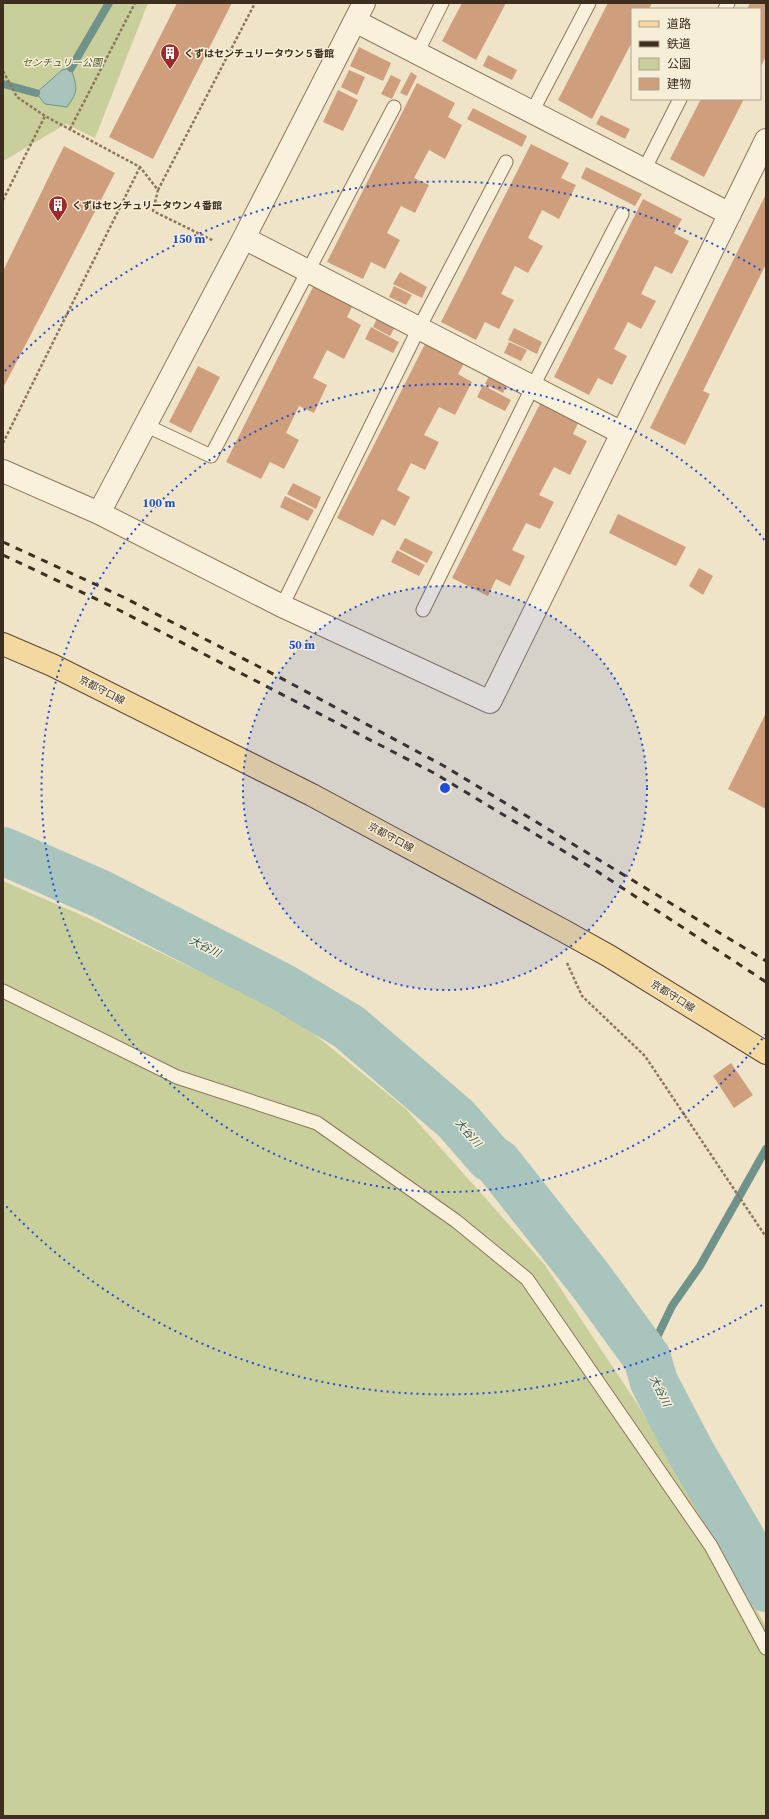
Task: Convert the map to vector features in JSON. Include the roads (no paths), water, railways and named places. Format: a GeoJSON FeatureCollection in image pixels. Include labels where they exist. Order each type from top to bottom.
{"type":"FeatureCollection","features":[{"type":"Feature","properties":{"kind":"main road","name":"京都守口線"},"geometry":{"type":"LineString","coordinates":[[3,644],[52,665],[312,795],[609,956],[766,1053]]}},
{"type":"Feature","properties":{"kind":"street"},"geometry":{"type":"LineString","coordinates":[[99,513],[240,245],[360,12],[417,52],[730,214]]}},
{"type":"Feature","properties":{"kind":"street"},"geometry":{"type":"LineString","coordinates":[[3,471],[99,513],[282,606],[490,702],[766,140]]}},
{"type":"Feature","properties":{"kind":"street"},"geometry":{"type":"LineString","coordinates":[[240,245],[308,271],[622,433]]}},
{"type":"Feature","properties":{"kind":"lane"},"geometry":{"type":"LineString","coordinates":[[417,52],[442,3]]}},
{"type":"Feature","properties":{"kind":"lane"},"geometry":{"type":"LineString","coordinates":[[532,112],[589,3]]}},
{"type":"Feature","properties":{"kind":"lane"},"geometry":{"type":"LineString","coordinates":[[644,170],[679,100]]}},
{"type":"Feature","properties":{"kind":"lane"},"geometry":{"type":"LineString","coordinates":[[146,425],[211,456],[394,107]]}},
{"type":"Feature","properties":{"kind":"lane"},"geometry":{"type":"LineString","coordinates":[[282,606],[419,328],[506,162]]}},
{"type":"Feature","properties":{"kind":"lane"},"geometry":{"type":"LineString","coordinates":[[423,610],[533,386],[622,214]]}},
{"type":"Feature","properties":{"kind":"lane"},"geometry":{"type":"LineString","coordinates":[[3,991],[178,1077],[317,1123],[456,1221],[527,1279],[710,1546],[766,1648]]}},
{"type":"Feature","properties":{"kind":"water"},"geometry":{"type":"Polygon","coordinates":[[[71,68],[76,89],[74,97],[67,107],[45,104],[36,93],[62,70],[71,68]]]}},
{"type":"Feature","properties":{"kind":"waterway"},"geometry":{"type":"LineString","coordinates":[[71,68],[109,3]]}},
{"type":"Feature","properties":{"kind":"waterway"},"geometry":{"type":"LineString","coordinates":[[3,84],[36,93]]}},
{"type":"Feature","properties":{"kind":"waterway","name":"大谷川"},"geometry":{"type":"LineString","coordinates":[[3,851],[101,894],[282,987],[349,1027],[456,1119],[490,1158],[497,1162],[591,1281],[647,1358],[654,1382],[690,1451],[742,1540],[766,1588]]}},
{"type":"Feature","properties":{"kind":"waterway"},"geometry":{"type":"LineString","coordinates":[[647,1358],[672,1306],[700,1266],[766,1149]]}},
{"type":"Feature","properties":{"kind":"railway"},"geometry":{"type":"LineString","coordinates":[[3,542],[123,597],[279,677],[444,766],[766,961]]}},
{"type":"Feature","properties":{"kind":"railway"},"geometry":{"type":"LineString","coordinates":[[3,555],[113,607],[434,773],[595,870],[766,982]]}},
{"type":"Feature","properties":{"kind":"place","name":"くずはセンチュリータウン５番館"},"geometry":{"type":"Point","coordinates":[170,70]}},
{"type":"Feature","properties":{"kind":"place","name":"くずはセンチュリータウン４番館"},"geometry":{"type":"Point","coordinates":[58,222]}},
{"type":"Feature","properties":{"kind":"park label","name":"センチュリー公園"},"geometry":{"type":"Point","coordinates":[62,62]}}]}
